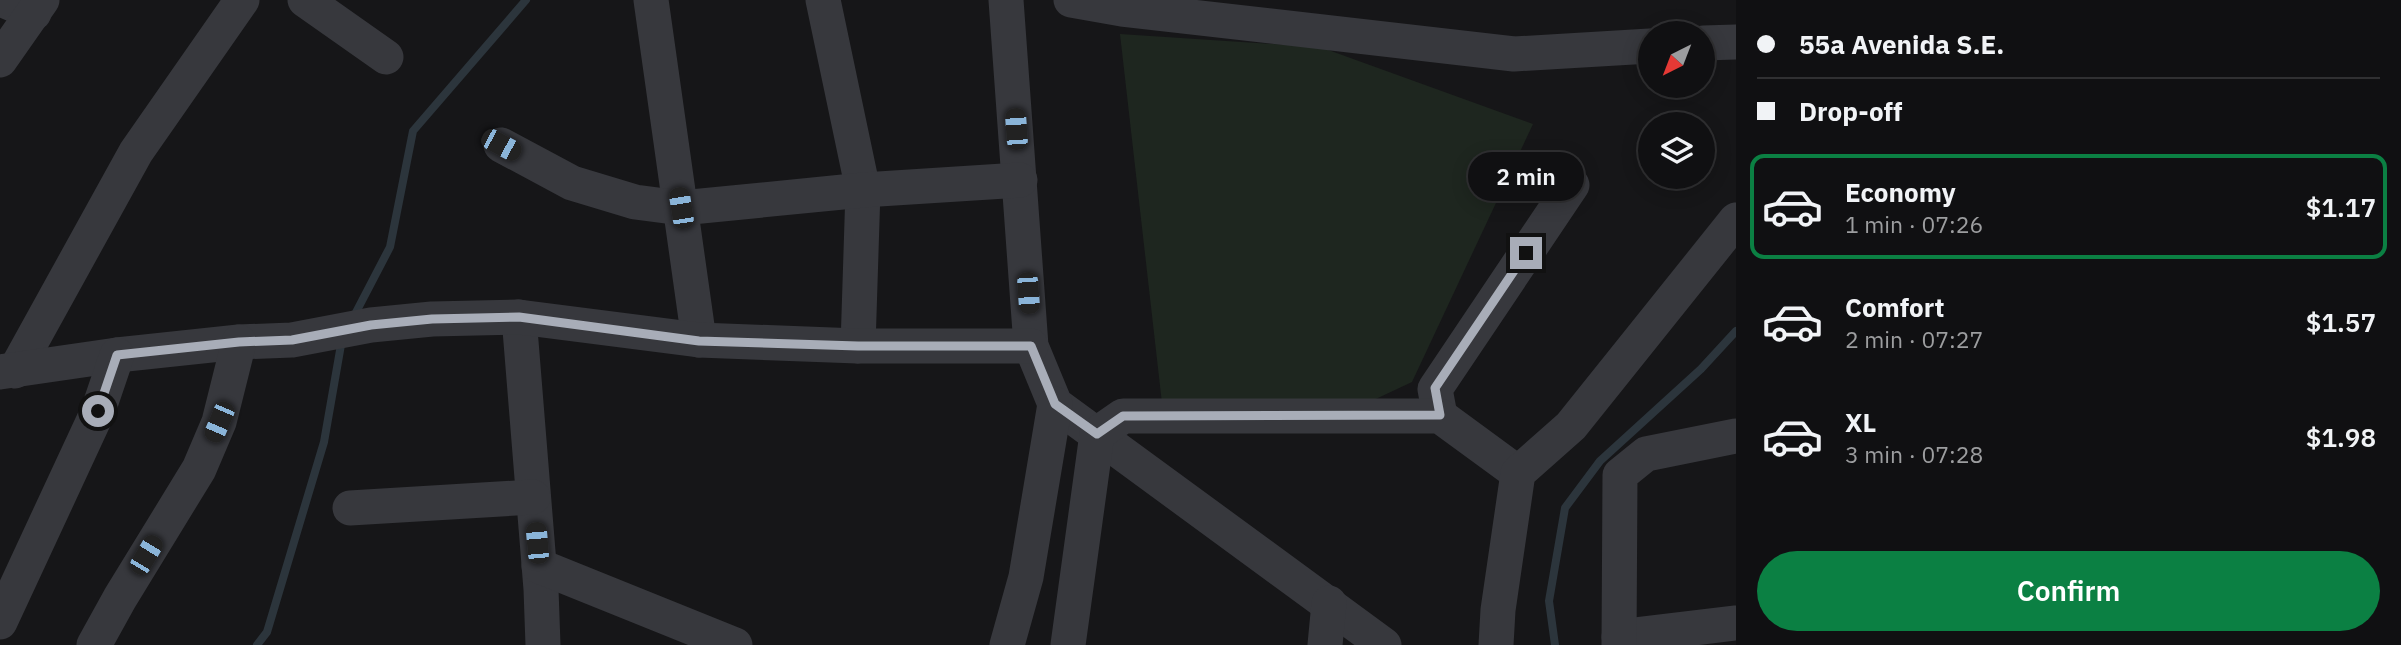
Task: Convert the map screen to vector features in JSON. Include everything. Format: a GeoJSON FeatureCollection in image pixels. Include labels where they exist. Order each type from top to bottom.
{"type":"FeatureCollection","features":[{"type":"Feature","properties":{"kind":"street"},"geometry":{"type":"LineString","coordinates":[[7,372],[136,152],[242,0]]}},
{"type":"Feature","properties":{"kind":"street"},"geometry":{"type":"LineString","coordinates":[[305,0],[386,57]]}},
{"type":"Feature","properties":{"kind":"street"},"geometry":{"type":"LineString","coordinates":[[651,0],[699,341]]}},
{"type":"Feature","properties":{"kind":"street"},"geometry":{"type":"LineString","coordinates":[[823,0],[863,190],[858,346]]}},
{"type":"Feature","properties":{"kind":"street"},"geometry":{"type":"LineString","coordinates":[[1006,0],[1031,346],[1055,404],[1026,578],[1007,645]]}},
{"type":"Feature","properties":{"kind":"street"},"geometry":{"type":"LineString","coordinates":[[1071,0],[1514,54],[1638,47]]}},
{"type":"Feature","properties":{"kind":"street"},"geometry":{"type":"LineString","coordinates":[[0,60],[26,4]]}},
{"type":"Feature","properties":{"kind":"street"},"geometry":{"type":"LineString","coordinates":[[1715,43],[1736,42]]}},
{"type":"Feature","properties":{"kind":"street"},"geometry":{"type":"LineString","coordinates":[[501,145],[572,183],[635,202],[681,208],[863,190],[1021,197]]}},
{"type":"Feature","properties":{"kind":"street"},"geometry":{"type":"LineString","coordinates":[[1440,415],[1435,388],[1572,186]]}},
{"type":"Feature","properties":{"kind":"street"},"geometry":{"type":"LineString","coordinates":[[1496,645],[1498,610],[1518,473],[1571,426],[1736,220]]}},
{"type":"Feature","properties":{"kind":"street"},"geometry":{"type":"LineString","coordinates":[[7,372],[117,355],[239,342],[292,340],[371,325],[432,319],[519,317],[699,341],[858,346],[1031,346]]}},
{"type":"Feature","properties":{"kind":"street"},"geometry":{"type":"LineString","coordinates":[[519,317],[539,566],[542,645]]}},
{"type":"Feature","properties":{"kind":"street"},"geometry":{"type":"LineString","coordinates":[[94,645],[199,469],[219,422],[239,342]]}},
{"type":"Feature","properties":{"kind":"street"},"geometry":{"type":"LineString","coordinates":[[0,622],[98,411],[117,355]]}},
{"type":"Feature","properties":{"kind":"street"},"geometry":{"type":"LineString","coordinates":[[1055,404],[1384,645]]}},
{"type":"Feature","properties":{"kind":"street"},"geometry":{"type":"LineString","coordinates":[[1063,645],[1097,434],[1123,416],[1440,415],[1518,473]]}},
{"type":"Feature","properties":{"kind":"street"},"geometry":{"type":"LineString","coordinates":[[1736,436],[1646,454],[1620,475],[1619,641],[1736,623]]}},
{"type":"Feature","properties":{"kind":"street"},"geometry":{"type":"LineString","coordinates":[[350,509],[533,497]]}},
{"type":"Feature","properties":{"kind":"street"},"geometry":{"type":"LineString","coordinates":[[539,566],[734,645]]}},
{"type":"Feature","properties":{"kind":"street"},"geometry":{"type":"LineString","coordinates":[[1325,645],[1329,603]]}},
{"type":"Feature","properties":{"kind":"shaded area"},"geometry":{"type":"Polygon","coordinates":[[[1120,34],[1320,47],[1533,124],[1412,382],[1348,412],[1163,412],[1120,34]]]}},
{"type":"Feature","properties":{"kind":"waterway"},"geometry":{"type":"LineString","coordinates":[[353,318],[390,247],[413,131],[526,0]]}},
{"type":"Feature","properties":{"kind":"waterway"},"geometry":{"type":"LineString","coordinates":[[1555,645],[1549,601],[1565,508],[1600,461],[1701,369],[1736,331]]}},
{"type":"Feature","properties":{"kind":"waterway"},"geometry":{"type":"LineString","coordinates":[[257,645],[267,632],[324,442],[342,339]]}},
{"type":"Feature","properties":{"kind":"route"},"geometry":{"type":"LineString","coordinates":[[98,411],[117,355],[239,342],[292,340],[371,325],[432,319],[519,317],[699,341],[858,346],[1031,346],[1055,404],[1097,434],[1123,416],[1440,415],[1435,388],[1526,253]]}}]}
